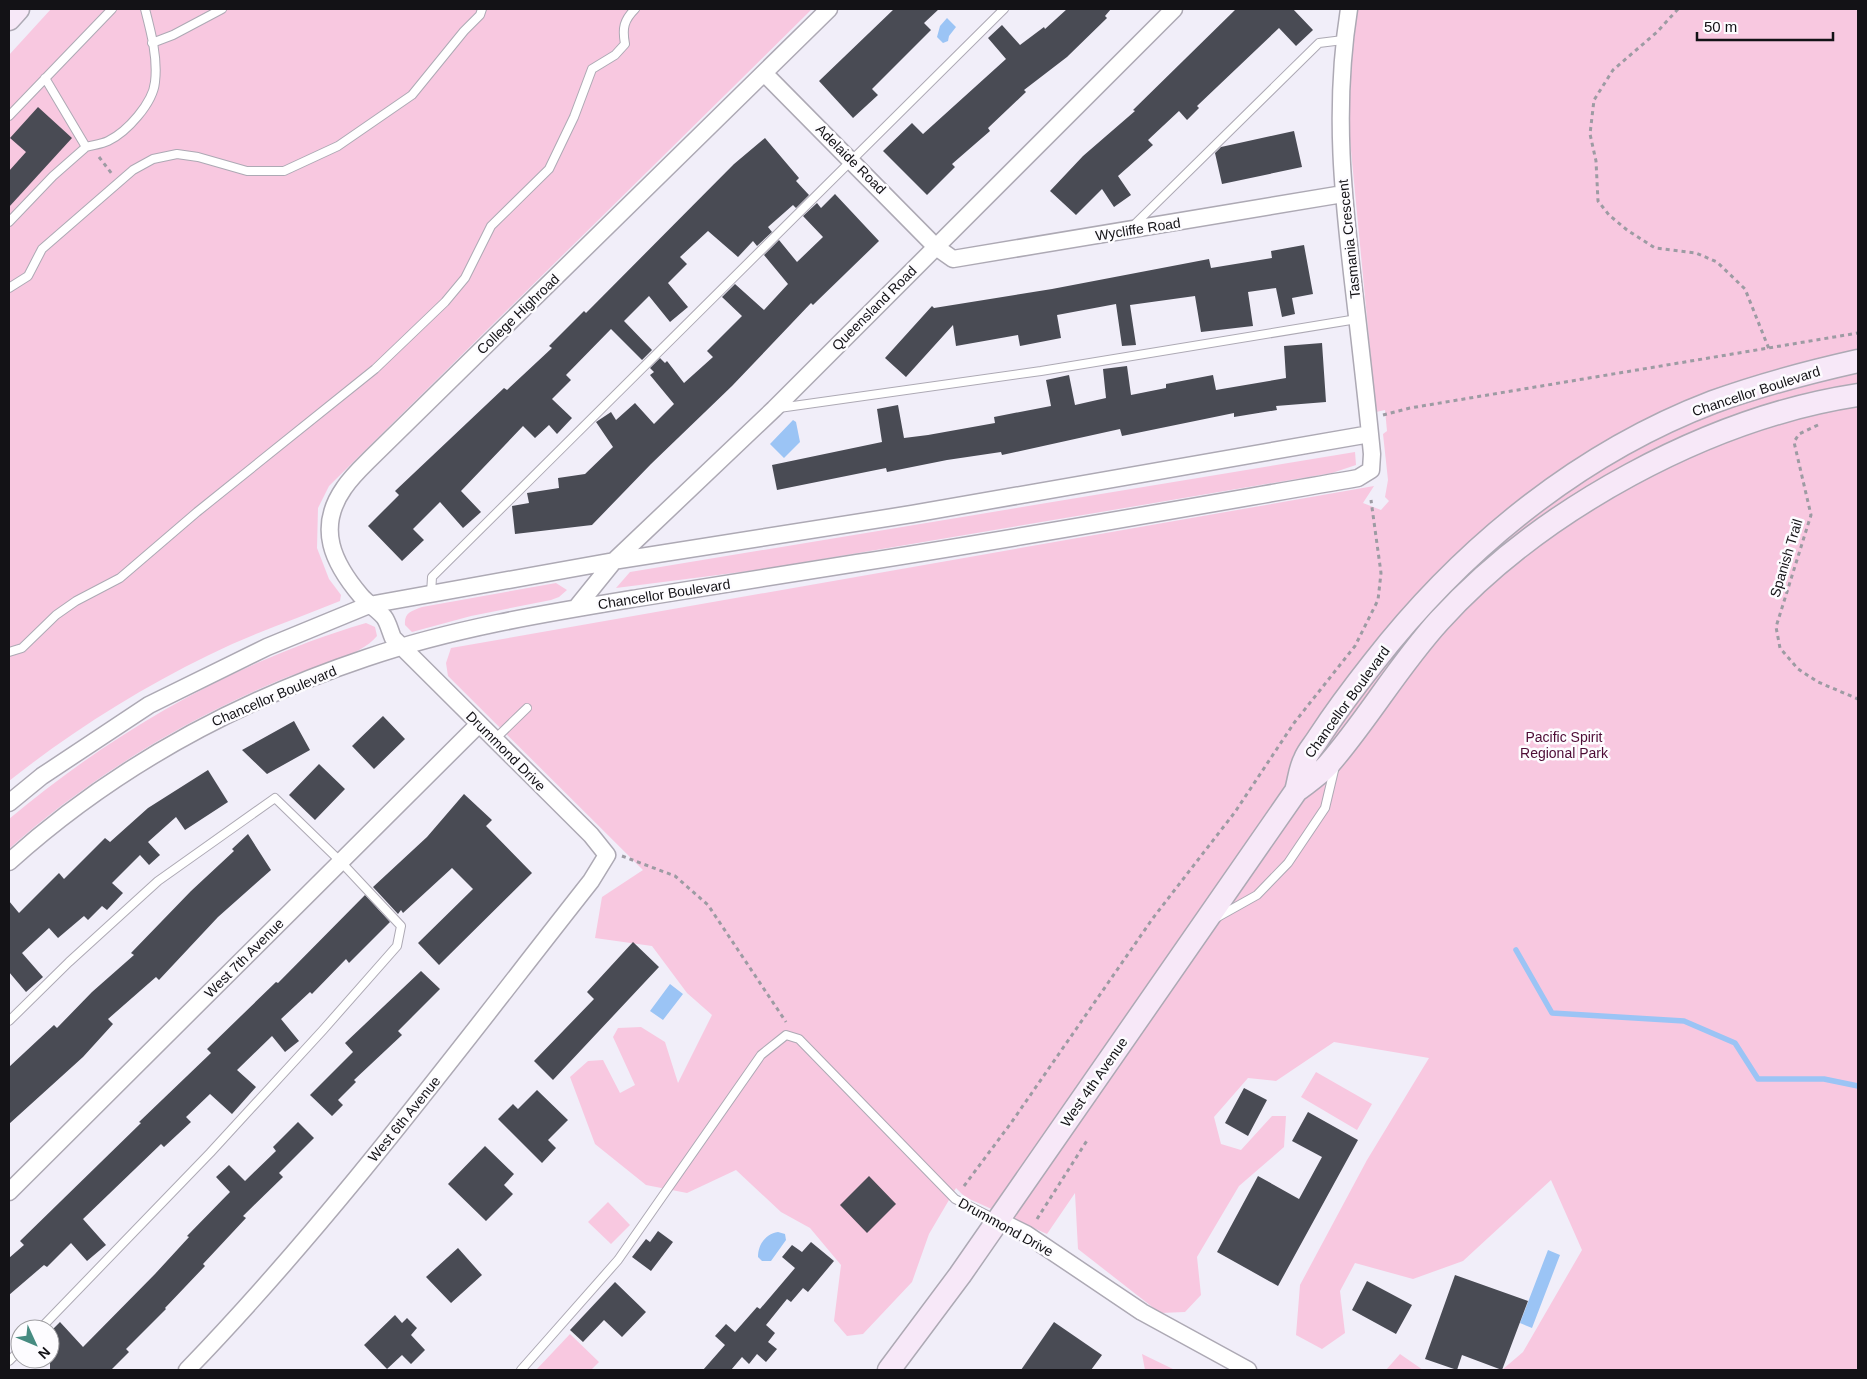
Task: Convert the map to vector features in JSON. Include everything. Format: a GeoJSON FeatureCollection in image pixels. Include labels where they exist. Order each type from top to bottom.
{"type":"FeatureCollection","features":[{"type":"Feature","properties":{"kind":"main road"},"geometry":{"type":"LineString","coordinates":[[9,19],[18,9]]}},
{"type":"Feature","properties":{"kind":"main road","name":"Chancellor Boulevard"},"geometry":{"type":"LineString","coordinates":[[1296,791],[1304,759],[1388,644],[1423,602],[1507,524],[1565,480],[1656,428],[1713,402],[1780,381],[1858,361]]}},
{"type":"Feature","properties":{"kind":"main road","name":"Chancellor Boulevard"},"geometry":{"type":"LineString","coordinates":[[1296,791],[1327,766],[1439,621],[1474,586],[1538,534],[1600,492],[1660,459],[1716,435],[1763,419],[1858,395]]}},
{"type":"Feature","properties":{"kind":"main road","name":"West 4th Avenue"},"geometry":{"type":"LineString","coordinates":[[889,1370],[998,1220],[1296,791]]}},
{"type":"Feature","properties":{"kind":"street","name":"College Highroad"},"geometry":{"type":"LineString","coordinates":[[405,647],[393,638],[384,617],[369,605],[341,570],[332,548],[330,533],[332,519],[336,503],[344,487],[373,456],[829,9]]}},
{"type":"Feature","properties":{"kind":"street","name":"Queensland Road"},"geometry":{"type":"LineString","coordinates":[[576,608],[614,562],[774,409],[1174,9]]}},
{"type":"Feature","properties":{"kind":"street","name":"Tasmania Crescent"},"geometry":{"type":"LineString","coordinates":[[1349,9],[1343,40],[1339,115],[1343,194],[1370,434],[1371,470]]}},
{"type":"Feature","properties":{"kind":"street","name":"Adelaide Road"},"geometry":{"type":"LineString","coordinates":[[764,73],[936,247]]}},
{"type":"Feature","properties":{"kind":"street","name":"Wycliffe Road"},"geometry":{"type":"LineString","coordinates":[[936,247],[953,259],[1343,194]]}},
{"type":"Feature","properties":{"kind":"street"},"geometry":{"type":"LineString","coordinates":[[9,803],[42,776],[92,741],[149,705],[267,647],[369,605],[614,562],[912,514],[1370,434]]}},
{"type":"Feature","properties":{"kind":"street","name":"Chancellor Boulevard"},"geometry":{"type":"LineString","coordinates":[[9,862],[124,774],[178,740],[236,709],[303,680],[370,656],[489,625],[576,608],[976,544],[1358,478],[1371,470]]}},
{"type":"Feature","properties":{"kind":"street","name":"Drummond Drive"},"geometry":{"type":"LineString","coordinates":[[405,647],[494,740],[591,835],[607,855]]}},
{"type":"Feature","properties":{"kind":"street","name":"West 7th Avenue"},"geometry":{"type":"LineString","coordinates":[[9,1192],[479,724]]}},
{"type":"Feature","properties":{"kind":"street","name":"West 6th Avenue"},"geometry":{"type":"LineString","coordinates":[[187,1370],[283,1266],[380,1150],[591,881],[607,855]]}},
{"type":"Feature","properties":{"kind":"street","name":"Drummond Drive"},"geometry":{"type":"LineString","coordinates":[[998,1220],[1026,1234],[1142,1312],[1248,1370]]}},
{"type":"Feature","properties":{"kind":"lane"},"geometry":{"type":"LineString","coordinates":[[9,116],[112,9]]}},
{"type":"Feature","properties":{"kind":"lane"},"geometry":{"type":"LineString","coordinates":[[9,222],[53,176],[89,146],[108,141],[125,129],[143,112],[156,84],[152,43],[145,9]]}},
{"type":"Feature","properties":{"kind":"lane"},"geometry":{"type":"LineString","coordinates":[[152,43],[173,35],[222,9]]}},
{"type":"Feature","properties":{"kind":"lane"},"geometry":{"type":"LineString","coordinates":[[9,288],[28,276],[42,250],[133,170],[153,159],[177,154],[198,157],[247,171],[284,171],[338,146],[412,96],[464,31],[480,16],[482,9]]}},
{"type":"Feature","properties":{"kind":"lane"},"geometry":{"type":"LineString","coordinates":[[9,652],[22,648],[56,616],[76,601],[120,578],[197,512],[375,369],[445,302],[465,278],[491,226],[549,169],[574,116],[592,69],[615,55],[625,44],[622,31],[626,19],[635,9]]}},
{"type":"Feature","properties":{"kind":"lane"},"geometry":{"type":"LineString","coordinates":[[431,594],[432,577],[1004,9]]}},
{"type":"Feature","properties":{"kind":"lane"},"geometry":{"type":"LineString","coordinates":[[1128,231],[1319,43],[1343,40]]}},
{"type":"Feature","properties":{"kind":"lane"},"geometry":{"type":"LineString","coordinates":[[45,78],[89,146]]}},
{"type":"Feature","properties":{"kind":"lane"},"geometry":{"type":"LineString","coordinates":[[774,409],[1041,370],[1358,319]]}},
{"type":"Feature","properties":{"kind":"lane"},"geometry":{"type":"LineString","coordinates":[[494,740],[527,708]]}},
{"type":"Feature","properties":{"kind":"lane"},"geometry":{"type":"LineString","coordinates":[[1201,927],[1257,895],[1288,863],[1326,808],[1337,753]]}},
{"type":"Feature","properties":{"kind":"lane"},"geometry":{"type":"LineString","coordinates":[[9,1021],[69,962],[158,881],[275,798],[341,862],[401,926],[398,946],[210,1152],[50,1319]]}},
{"type":"Feature","properties":{"kind":"lane"},"geometry":{"type":"LineString","coordinates":[[521,1370],[618,1260],[761,1055],[786,1035],[799,1039]]}},
{"type":"Feature","properties":{"kind":"lane","name":"Drummond Drive"},"geometry":{"type":"LineString","coordinates":[[799,1039],[956,1199],[998,1220]]}},
{"type":"Feature","properties":{"kind":"path"},"geometry":{"type":"LineString","coordinates":[[1678,9],[1657,32],[1613,70],[1594,100],[1590,134],[1596,161],[1598,201],[1609,215],[1627,230],[1655,248],[1696,253],[1717,262],[1724,268],[1745,289],[1769,349]]}},
{"type":"Feature","properties":{"kind":"path"},"geometry":{"type":"LineString","coordinates":[[89,146],[119,182]]}},
{"type":"Feature","properties":{"kind":"path"},"geometry":{"type":"LineString","coordinates":[[1370,434],[1381,415],[1410,408],[1858,333]]}},
{"type":"Feature","properties":{"kind":"path","name":"Spanish Trail"},"geometry":{"type":"LineString","coordinates":[[1829,401],[1830,419],[1799,434],[1794,442],[1811,515],[1776,627],[1780,648],[1798,669],[1818,682],[1858,699]]}},
{"type":"Feature","properties":{"kind":"path"},"geometry":{"type":"LineString","coordinates":[[964,1186],[1011,1123],[1152,918],[1234,812],[1294,724],[1355,646],[1378,600],[1381,573],[1371,500]]}},
{"type":"Feature","properties":{"kind":"path"},"geometry":{"type":"LineString","coordinates":[[607,855],[623,856],[675,876],[708,905],[799,1039]]}},
{"type":"Feature","properties":{"kind":"path"},"geometry":{"type":"LineString","coordinates":[[1038,1219],[1088,1139]]}},
{"type":"Feature","properties":{"kind":"green space"},"geometry":{"type":"Polygon","coordinates":[[[51,9],[812,9],[329,486],[318,508],[317,548],[329,579],[341,595],[340,601],[241,640],[182,668],[105,713],[9,781],[9,55],[51,9]]]}},
{"type":"Feature","properties":{"kind":"green space","name":"Pacific Spirit Regional Park"},"geometry":{"type":"Polygon","coordinates":[[[1357,9],[1858,9],[1858,1370],[1502,1370],[1523,1352],[1582,1250],[1551,1180],[1463,1261],[1413,1279],[1355,1263],[1340,1291],[1345,1333],[1322,1349],[1296,1335],[1300,1285],[1367,1160],[1429,1058],[1334,1042],[1276,1081],[1248,1078],[1214,1117],[1221,1144],[1241,1150],[1272,1116],[1286,1116],[1284,1147],[1239,1186],[1197,1257],[1201,1295],[1185,1312],[1160,1313],[1078,1249],[1075,1193],[1047,1234],[965,1197],[956,1188],[929,1234],[912,1282],[863,1334],[847,1336],[834,1321],[841,1265],[810,1228],[781,1212],[736,1170],[687,1193],[646,1185],[595,1144],[570,1077],[588,1061],[603,1060],[620,1093],[635,1085],[613,1037],[618,1028],[641,1027],[665,1042],[678,1083],[712,1015],[687,993],[652,946],[595,938],[602,897],[643,870],[448,676],[446,663],[451,648],[1374,486],[1363,503],[1381,510],[1389,501],[1385,497],[1388,480],[1383,434],[1387,431],[1385,410],[1376,412],[1348,119],[1357,9]]]}},
{"type":"Feature","properties":{"kind":"green space"},"geometry":{"type":"Polygon","coordinates":[[[1355,452],[1356,465],[1332,473],[757,570],[616,588],[630,572],[1355,452]]]}},
{"type":"Feature","properties":{"kind":"green space"},"geometry":{"type":"Polygon","coordinates":[[[556,583],[567,590],[559,597],[551,600],[471,616],[412,632],[405,625],[407,615],[422,607],[556,583]]]}},
{"type":"Feature","properties":{"kind":"green space"},"geometry":{"type":"Polygon","coordinates":[[[366,623],[375,627],[377,636],[359,650],[260,689],[219,708],[165,737],[82,790],[9,849],[9,819],[49,787],[133,729],[177,703],[269,658],[317,639],[366,623]]]}},
{"type":"Feature","properties":{"kind":"green space"},"geometry":{"type":"Polygon","coordinates":[[[1316,1072],[1372,1104],[1357,1130],[1301,1097],[1316,1072]]]}},
{"type":"Feature","properties":{"kind":"green space"},"geometry":{"type":"Polygon","coordinates":[[[608,1202],[630,1225],[611,1244],[588,1222],[608,1202]]]}},
{"type":"Feature","properties":{"kind":"green space"},"geometry":{"type":"Polygon","coordinates":[[[570,1334],[599,1362],[591,1370],[536,1370],[570,1334]]]}},
{"type":"Feature","properties":{"kind":"green space"},"geometry":{"type":"Polygon","coordinates":[[[1142,1354],[1175,1370],[1145,1370],[1142,1354]]]}},
{"type":"Feature","properties":{"kind":"green space"},"geometry":{"type":"Polygon","coordinates":[[[1400,1354],[1423,1370],[1386,1370],[1400,1354]]]}},
{"type":"Feature","properties":{"kind":"water"},"geometry":{"type":"Polygon","coordinates":[[[947,18],[956,27],[949,36],[948,41],[943,43],[937,37],[940,26],[947,18]]]}},
{"type":"Feature","properties":{"kind":"water"},"geometry":{"type":"Polygon","coordinates":[[[793,420],[796,422],[800,442],[784,458],[770,444],[793,420]]]}},
{"type":"Feature","properties":{"kind":"water"},"geometry":{"type":"Polygon","coordinates":[[[670,984],[683,994],[663,1020],[650,1011],[670,984]]]}},
{"type":"Feature","properties":{"kind":"water"},"geometry":{"type":"Polygon","coordinates":[[[778,1232],[785,1234],[786,1240],[771,1261],[762,1261],[758,1257],[761,1244],[766,1237],[778,1232]]]}},
{"type":"Feature","properties":{"kind":"water"},"geometry":{"type":"Polygon","coordinates":[[[1548,1250],[1560,1255],[1532,1328],[1520,1323],[1548,1250]]]}},
{"type":"Feature","properties":{"kind":"building"},"geometry":{"type":"Polygon","coordinates":[[[894,9],[939,9],[924,23],[931,30],[872,89],[878,95],[853,118],[819,81],[894,9]]]}},
{"type":"Feature","properties":{"kind":"building"},"geometry":{"type":"Polygon","coordinates":[[[1067,9],[1111,9],[1105,16],[1107,18],[1067,57],[1024,90],[1026,92],[988,128],[990,131],[952,164],[955,167],[927,195],[883,151],[912,123],[923,134],[1006,59],[988,38],[1002,25],[1020,45],[1044,27],[1045,29],[1067,9]]]}},
{"type":"Feature","properties":{"kind":"building"},"geometry":{"type":"Polygon","coordinates":[[[1236,9],[1293,9],[1313,30],[1296,46],[1279,28],[1197,106],[1199,108],[1187,120],[1179,111],[1148,140],[1153,145],[1118,176],[1131,195],[1114,207],[1102,189],[1076,215],[1050,191],[1083,156],[1135,111],[1133,110],[1236,9]]]}},
{"type":"Feature","properties":{"kind":"building"},"geometry":{"type":"Polygon","coordinates":[[[38,107],[72,138],[9,207],[9,171],[26,152],[10,138],[38,107]]]}},
{"type":"Feature","properties":{"kind":"building"},"geometry":{"type":"Polygon","coordinates":[[[1294,131],[1302,167],[1222,184],[1215,153],[1221,147],[1294,131]]]}},
{"type":"Feature","properties":{"kind":"building"},"geometry":{"type":"Polygon","coordinates":[[[765,138],[799,178],[796,181],[809,195],[796,208],[793,205],[768,227],[772,232],[757,246],[753,241],[738,257],[708,231],[680,257],[687,264],[668,283],[688,307],[670,322],[649,296],[624,321],[652,350],[642,360],[611,329],[566,375],[571,380],[552,399],[572,418],[557,434],[549,425],[535,438],[523,426],[461,491],[481,512],[463,528],[440,502],[413,529],[424,540],[402,561],[368,526],[399,495],[395,491],[504,388],[507,390],[552,348],[549,346],[584,311],[586,313],[734,164],[765,138]]]}},
{"type":"Feature","properties":{"kind":"building"},"geometry":{"type":"Polygon","coordinates":[[[835,194],[879,241],[813,305],[811,303],[732,386],[651,464],[592,525],[515,534],[512,506],[529,503],[527,493],[559,488],[558,478],[585,474],[613,447],[596,422],[611,412],[616,420],[635,403],[654,424],[674,404],[650,375],[654,372],[650,368],[660,358],[665,363],[667,361],[684,383],[713,357],[707,351],[742,316],[722,297],[735,284],[764,310],[788,284],[764,255],[779,240],[797,262],[823,237],[803,216],[817,203],[821,208],[835,194]]]}},
{"type":"Feature","properties":{"kind":"building"},"geometry":{"type":"Polygon","coordinates":[[[1304,245],[1313,294],[1292,298],[1295,314],[1282,317],[1276,288],[1248,292],[1253,326],[1201,332],[1195,296],[1130,305],[1136,345],[1122,346],[1116,304],[1057,315],[1061,338],[1020,346],[1018,335],[956,346],[953,325],[906,377],[885,358],[932,306],[934,308],[1052,289],[1209,259],[1211,268],[1272,258],[1271,251],[1304,245]]]}},
{"type":"Feature","properties":{"kind":"building"},"geometry":{"type":"Polygon","coordinates":[[[1322,343],[1326,402],[1276,406],[1277,410],[1234,417],[1234,413],[1122,436],[1120,429],[1002,455],[1001,452],[887,472],[886,468],[777,490],[772,465],[882,442],[877,409],[898,405],[904,438],[928,435],[995,423],[994,417],[1051,406],[1046,380],[1069,375],[1075,405],[1106,398],[1103,369],[1127,366],[1131,395],[1166,388],[1166,384],[1213,375],[1216,390],[1286,378],[1284,346],[1322,343]]]}},
{"type":"Feature","properties":{"kind":"building"},"geometry":{"type":"Polygon","coordinates":[[[383,716],[405,739],[374,769],[352,746],[383,716]]]}},
{"type":"Feature","properties":{"kind":"building"},"geometry":{"type":"Polygon","coordinates":[[[294,721],[310,750],[267,774],[242,750],[294,721]]]}},
{"type":"Feature","properties":{"kind":"building"},"geometry":{"type":"Polygon","coordinates":[[[319,764],[345,789],[315,820],[289,795],[319,764]]]}},
{"type":"Feature","properties":{"kind":"building"},"geometry":{"type":"Polygon","coordinates":[[[208,770],[228,802],[185,830],[176,817],[148,842],[160,855],[149,865],[140,855],[112,883],[123,893],[107,910],[102,906],[88,920],[84,916],[58,938],[49,928],[22,953],[43,977],[26,992],[9,972],[9,901],[19,913],[59,873],[64,879],[105,838],[110,842],[148,808],[208,770]]]}},
{"type":"Feature","properties":{"kind":"building"},"geometry":{"type":"Polygon","coordinates":[[[464,794],[492,820],[486,826],[532,873],[439,965],[418,943],[473,889],[452,868],[403,913],[401,910],[398,914],[373,887],[427,837],[464,794]]]}},
{"type":"Feature","properties":{"kind":"building"},"geometry":{"type":"Polygon","coordinates":[[[248,834],[271,870],[218,917],[159,980],[156,977],[108,1019],[113,1024],[83,1057],[9,1124],[9,1067],[54,1025],[57,1028],[92,992],[134,955],[131,953],[191,891],[234,851],[232,849],[248,834]]]}},
{"type":"Feature","properties":{"kind":"building"},"geometry":{"type":"Polygon","coordinates":[[[365,895],[390,922],[349,963],[346,959],[312,994],[310,992],[281,1019],[299,1041],[285,1052],[272,1036],[237,1070],[256,1087],[232,1114],[210,1094],[186,1117],[191,1122],[164,1147],[161,1144],[83,1219],[106,1245],[87,1261],[71,1243],[47,1267],[44,1265],[9,1295],[9,1258],[24,1245],[20,1241],[211,1053],[207,1049],[276,982],[278,983],[365,895]]]}},
{"type":"Feature","properties":{"kind":"building"},"geometry":{"type":"Polygon","coordinates":[[[633,942],[659,967],[553,1080],[534,1061],[594,999],[587,992],[633,942]]]}},
{"type":"Feature","properties":{"kind":"building"},"geometry":{"type":"Polygon","coordinates":[[[421,971],[440,989],[398,1031],[402,1035],[354,1080],[356,1082],[338,1100],[343,1105],[332,1116],[310,1095],[353,1052],[345,1043],[421,971]]]}},
{"type":"Feature","properties":{"kind":"building"},"geometry":{"type":"Polygon","coordinates":[[[1244,1088],[1267,1100],[1248,1136],[1225,1123],[1244,1088]]]}},
{"type":"Feature","properties":{"kind":"building"},"geometry":{"type":"Polygon","coordinates":[[[537,1090],[568,1120],[548,1140],[556,1148],[542,1163],[498,1119],[513,1104],[518,1109],[537,1090]]]}},
{"type":"Feature","properties":{"kind":"building"},"geometry":{"type":"Polygon","coordinates":[[[1308,1112],[1358,1140],[1278,1286],[1217,1252],[1258,1176],[1299,1199],[1322,1157],[1292,1141],[1308,1112]]]}},
{"type":"Feature","properties":{"kind":"building"},"geometry":{"type":"Polygon","coordinates":[[[298,1122],[314,1138],[279,1173],[283,1177],[243,1216],[246,1218],[203,1264],[205,1266],[126,1349],[129,1352],[111,1370],[50,1370],[60,1369],[60,1322],[83,1347],[155,1274],[189,1237],[187,1236],[230,1192],[216,1177],[229,1165],[245,1181],[276,1151],[273,1147],[298,1122]]]}},
{"type":"Feature","properties":{"kind":"building"},"geometry":{"type":"Polygon","coordinates":[[[485,1146],[514,1174],[504,1185],[513,1194],[486,1221],[448,1184],[485,1146]]]}},
{"type":"Feature","properties":{"kind":"building"},"geometry":{"type":"Polygon","coordinates":[[[869,1176],[896,1204],[867,1233],[840,1205],[869,1176]]]}},
{"type":"Feature","properties":{"kind":"building"},"geometry":{"type":"Polygon","coordinates":[[[658,1231],[673,1242],[651,1271],[632,1257],[646,1239],[650,1242],[658,1231]]]}},
{"type":"Feature","properties":{"kind":"building"},"geometry":{"type":"Polygon","coordinates":[[[811,1242],[834,1261],[808,1292],[803,1288],[791,1302],[787,1299],[766,1325],[775,1333],[768,1342],[777,1349],[766,1362],[757,1354],[749,1364],[742,1357],[731,1370],[703,1370],[725,1345],[715,1336],[726,1324],[735,1332],[757,1307],[760,1309],[795,1268],[782,1257],[792,1245],[802,1252],[811,1242]]]}},
{"type":"Feature","properties":{"kind":"building"},"geometry":{"type":"Polygon","coordinates":[[[458,1248],[482,1275],[451,1303],[426,1277],[458,1248]]]}},
{"type":"Feature","properties":{"kind":"building"},"geometry":{"type":"Polygon","coordinates":[[[1455,1275],[1528,1301],[1502,1370],[1462,1355],[1457,1370],[1425,1359],[1455,1275]]]}},
{"type":"Feature","properties":{"kind":"building"},"geometry":{"type":"Polygon","coordinates":[[[1367,1281],[1412,1305],[1396,1334],[1352,1310],[1367,1281]]]}},
{"type":"Feature","properties":{"kind":"building"},"geometry":{"type":"Polygon","coordinates":[[[615,1282],[646,1312],[622,1337],[604,1320],[583,1342],[570,1330],[615,1282]]]}},
{"type":"Feature","properties":{"kind":"building"},"geometry":{"type":"Polygon","coordinates":[[[395,1315],[402,1323],[407,1318],[417,1328],[411,1335],[425,1350],[411,1364],[402,1355],[387,1369],[364,1345],[395,1315]]]}},
{"type":"Feature","properties":{"kind":"building"},"geometry":{"type":"Polygon","coordinates":[[[1054,1322],[1102,1355],[1091,1370],[1021,1370],[1054,1322]]]}},
{"type":"Feature","properties":{"kind":"waterway"},"geometry":{"type":"LineString","coordinates":[[1516,950],[1552,1013],[1684,1021],[1735,1043],[1758,1079],[1824,1079],[1858,1086]]}}]}
